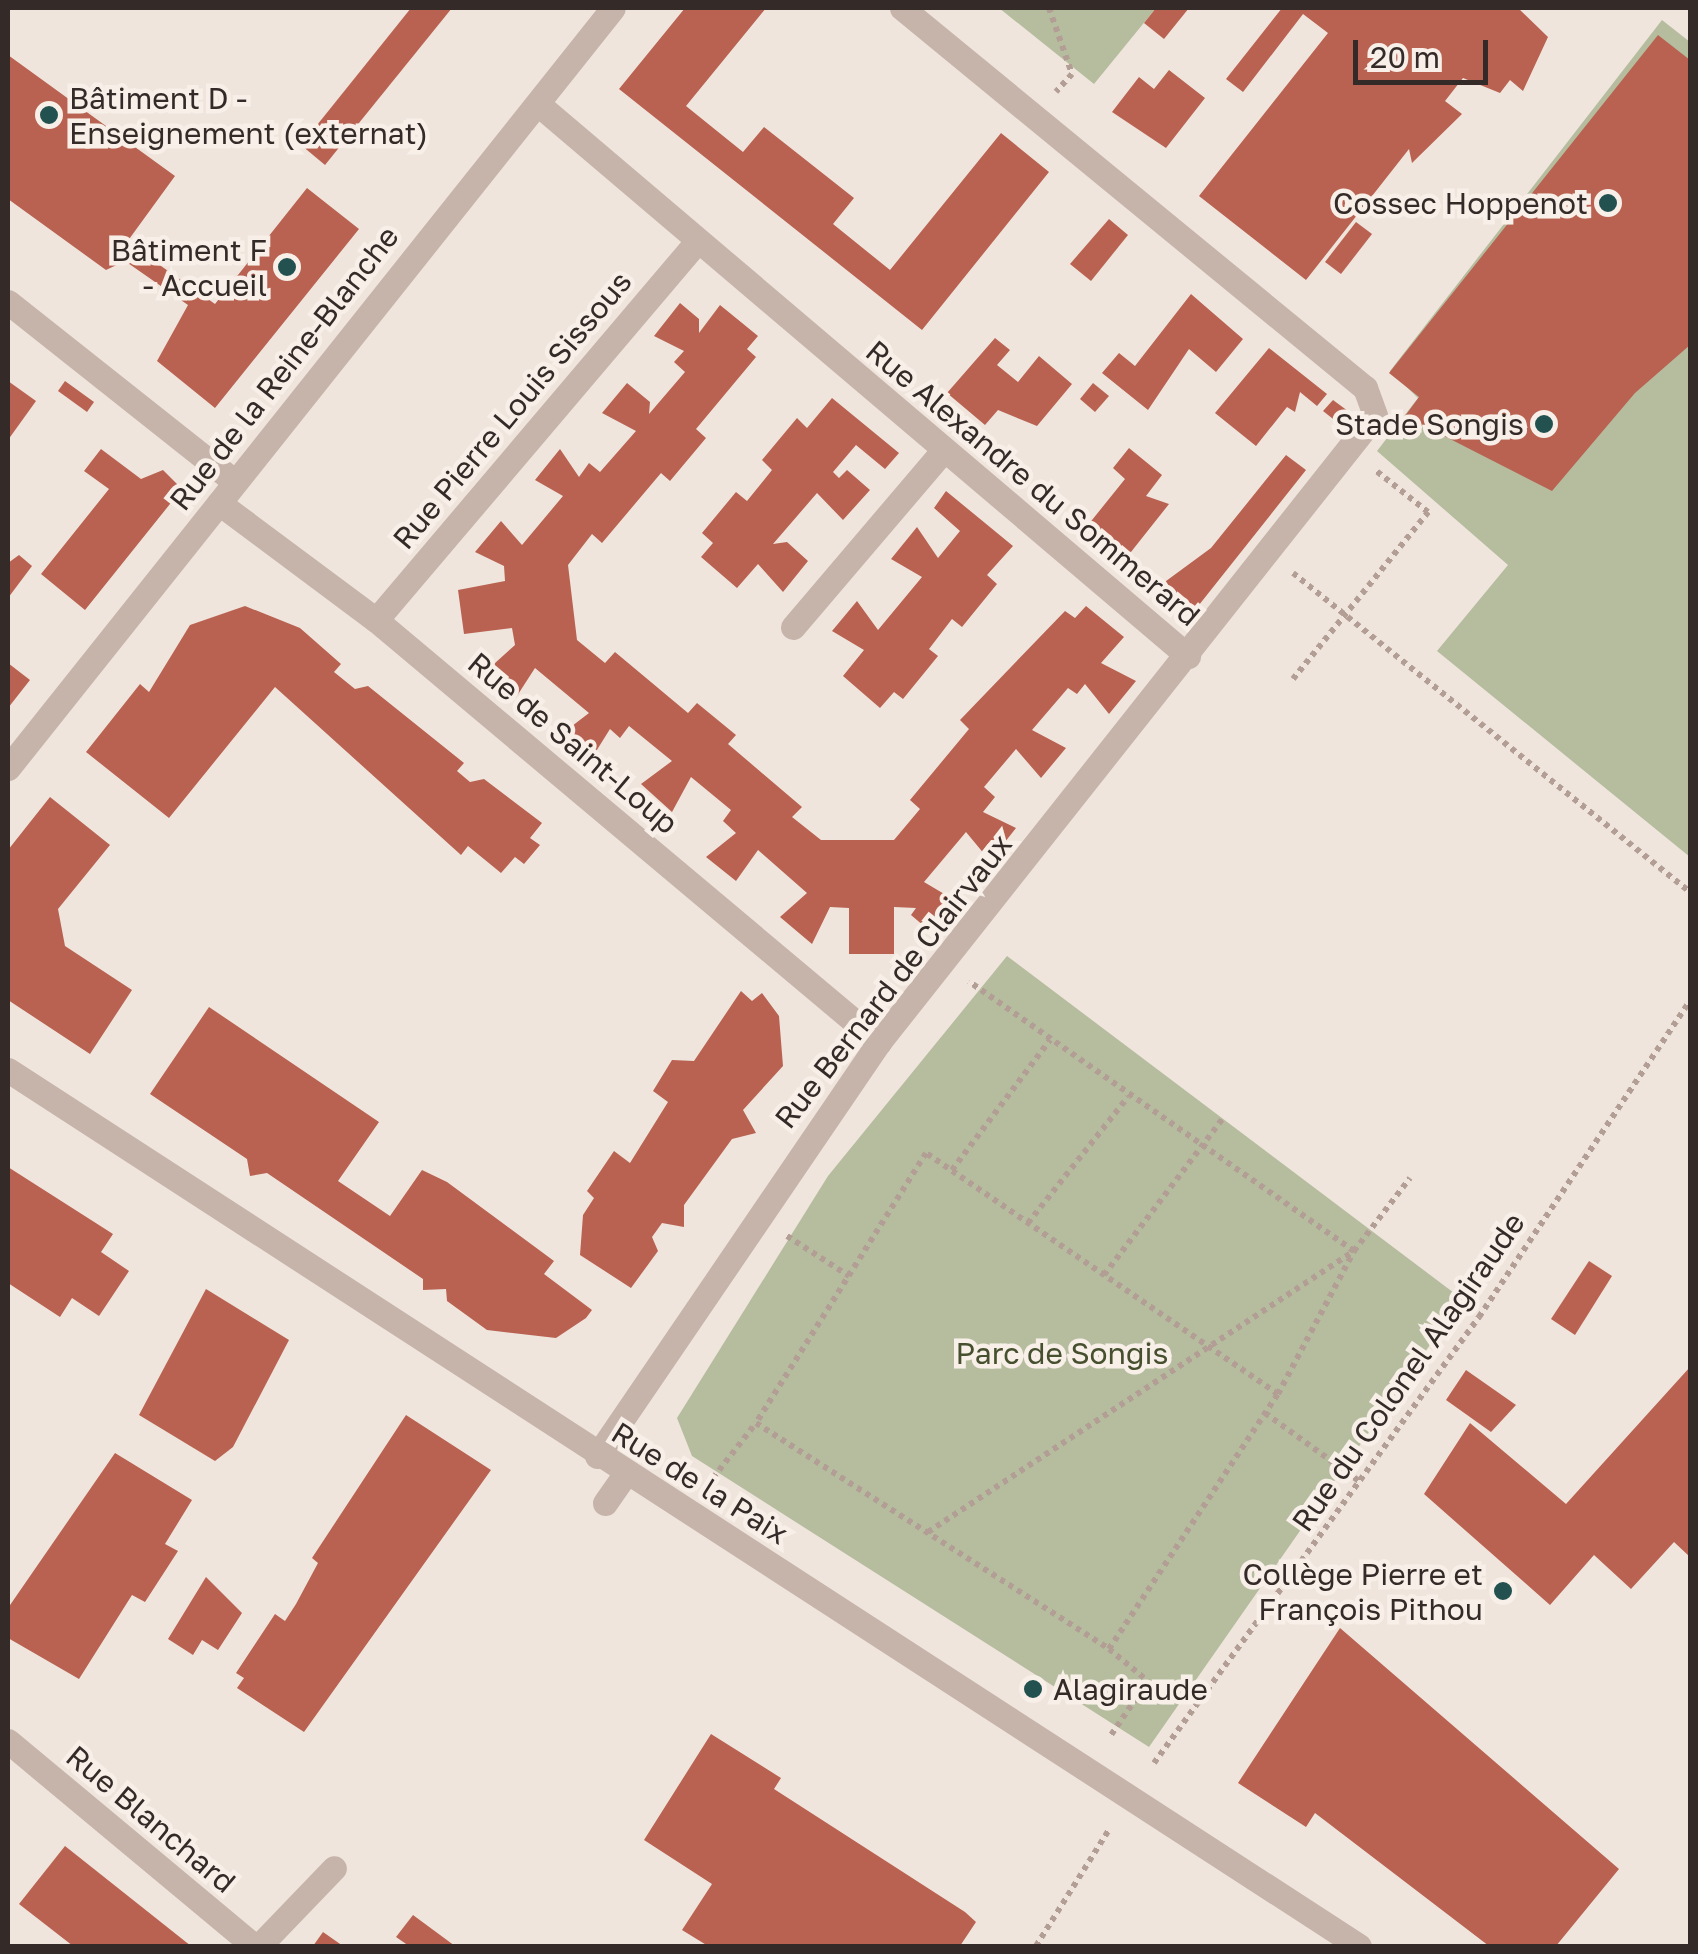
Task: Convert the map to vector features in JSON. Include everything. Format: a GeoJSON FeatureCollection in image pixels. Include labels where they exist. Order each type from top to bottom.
{"type":"FeatureCollection","features":[{"type":"Feature","properties":{"kind":"street","name":"Rue de la Reine-Blanche"},"geometry":{"type":"LineString","coordinates":[[8,768],[612,8]]}},
{"type":"Feature","properties":{"kind":"street","name":"Rue Alexandre du Sommerard"},"geometry":{"type":"LineString","coordinates":[[538,104],[1188,656],[1375,415],[1365,388],[902,8]]}},
{"type":"Feature","properties":{"kind":"street","name":"Rue Pierre Louis Sissous"},"geometry":{"type":"LineString","coordinates":[[376,620],[697,242]]}},
{"type":"Feature","properties":{"kind":"street","name":"Rue de Saint-Loup"},"geometry":{"type":"LineString","coordinates":[[8,302],[376,620],[880,1042]]}},
{"type":"Feature","properties":{"kind":"street"},"geometry":{"type":"LineString","coordinates":[[793,626],[943,451]]}},
{"type":"Feature","properties":{"kind":"street","name":"Rue Bernard de Clairvaux"},"geometry":{"type":"LineString","coordinates":[[596,1456],[880,1042],[1188,656]]}},
{"type":"Feature","properties":{"kind":"street","name":"Rue de la Paix"},"geometry":{"type":"LineString","coordinates":[[8,1070],[596,1456],[1360,1946]]}},
{"type":"Feature","properties":{"kind":"street"},"geometry":{"type":"LineString","coordinates":[[605,1503],[626,1473]]}},
{"type":"Feature","properties":{"kind":"street","name":"Rue Blanchard"},"geometry":{"type":"LineString","coordinates":[[8,1740],[256,1946]]}},
{"type":"Feature","properties":{"kind":"street"},"geometry":{"type":"LineString","coordinates":[[256,1946],[334,1868]]}},
{"type":"Feature","properties":{"kind":"path"},"geometry":{"type":"LineString","coordinates":[[1046,104],[1072,74],[1049,8]]}},
{"type":"Feature","properties":{"kind":"path"},"geometry":{"type":"LineString","coordinates":[[1293,679],[1428,512],[1363,460]]}},
{"type":"Feature","properties":{"kind":"path"},"geometry":{"type":"LineString","coordinates":[[1268,553],[1690,892]]}},
{"type":"Feature","properties":{"kind":"path"},"geometry":{"type":"LineString","coordinates":[[964,977],[1128,1097],[1354,1251]]}},
{"type":"Feature","properties":{"kind":"path","name":"Rue du Colonel Alagiraude"},"geometry":{"type":"LineString","coordinates":[[1154,1763],[1359,1481],[1690,1001]]}},
{"type":"Feature","properties":{"kind":"path"},"geometry":{"type":"LineString","coordinates":[[952,1170],[1050,1040]]}},
{"type":"Feature","properties":{"kind":"path"},"geometry":{"type":"LineString","coordinates":[[1028,1223],[1128,1097]]}},
{"type":"Feature","properties":{"kind":"path"},"geometry":{"type":"LineString","coordinates":[[1104,1274],[1205,1149],[1224,1117]]}},
{"type":"Feature","properties":{"kind":"path"},"geometry":{"type":"LineString","coordinates":[[713,1478],[756,1423],[926,1154],[1278,1394]]}},
{"type":"Feature","properties":{"kind":"path"},"geometry":{"type":"LineString","coordinates":[[1109,1649],[1278,1394],[1354,1251],[1410,1178]]}},
{"type":"Feature","properties":{"kind":"path"},"geometry":{"type":"LineString","coordinates":[[774,1227],[849,1276]]}},
{"type":"Feature","properties":{"kind":"path"},"geometry":{"type":"LineString","coordinates":[[928,1532],[1204,1344],[1354,1251]]}},
{"type":"Feature","properties":{"kind":"path"},"geometry":{"type":"LineString","coordinates":[[1266,1413],[1359,1481]]}},
{"type":"Feature","properties":{"kind":"path"},"geometry":{"type":"LineString","coordinates":[[756,1423],[1109,1649],[1148,1681],[1111,1736]]}},
{"type":"Feature","properties":{"kind":"path"},"geometry":{"type":"LineString","coordinates":[[1036,1946],[1110,1828]]}},
{"type":"Feature","properties":{"kind":"green space"},"geometry":{"type":"Polygon","coordinates":[[[999,8],[1156,8],[1094,84],[999,8]]]}},
{"type":"Feature","properties":{"kind":"green space","name":"Stade Songis"},"geometry":{"type":"Polygon","coordinates":[[[1662,20],[1690,42],[1690,857],[1437,651],[1508,565],[1377,451],[1418,398],[1390,371],[1662,20]]]}},
{"type":"Feature","properties":{"kind":"green space","name":"Parc de Songis"},"geometry":{"type":"Polygon","coordinates":[[[1007,956],[1462,1299],[1149,1747],[692,1456],[677,1418],[828,1176],[1007,956]]]}},
{"type":"Feature","properties":{"kind":"building"},"geometry":{"type":"Polygon","coordinates":[[[411,8],[452,8],[325,165],[301,145],[411,8]]]}},
{"type":"Feature","properties":{"kind":"building"},"geometry":{"type":"Polygon","coordinates":[[[685,8],[766,8],[686,106],[743,152],[764,127],[854,198],[833,224],[890,270],[1001,133],[1049,172],[922,330],[619,89],[685,8]]]}},
{"type":"Feature","properties":{"kind":"building"},"geometry":{"type":"Polygon","coordinates":[[[1156,8],[1189,8],[1164,39],[1144,23],[1156,8]]]}},
{"type":"Feature","properties":{"kind":"building"},"geometry":{"type":"Polygon","coordinates":[[[1282,8],[1518,8],[1548,37],[1523,91],[1510,80],[1500,93],[1463,78],[1445,101],[1462,114],[1412,163],[1409,149],[1306,280],[1199,196],[1328,33],[1303,14],[1243,92],[1226,79],[1282,8]]]}},
{"type":"Feature","properties":{"kind":"building","name":"Cossec Hoppenot"},"geometry":{"type":"Polygon","coordinates":[[[1658,35],[1690,60],[1690,345],[1635,393],[1552,491],[1405,416],[1419,397],[1389,373],[1658,35]]]}},
{"type":"Feature","properties":{"kind":"building"},"geometry":{"type":"Polygon","coordinates":[[[8,55],[175,176],[127,242],[215,304],[307,188],[359,229],[215,408],[157,361],[188,305],[125,261],[106,270],[8,199],[8,55]]]}},
{"type":"Feature","properties":{"kind":"building"},"geometry":{"type":"Polygon","coordinates":[[[1169,70],[1205,98],[1166,148],[1112,112],[1139,77],[1154,89],[1169,70]]]}},
{"type":"Feature","properties":{"kind":"building"},"geometry":{"type":"Polygon","coordinates":[[[1109,219],[1128,235],[1091,281],[1070,264],[1109,219]]]}},
{"type":"Feature","properties":{"kind":"building"},"geometry":{"type":"Polygon","coordinates":[[[1356,222],[1372,234],[1341,274],[1325,262],[1356,222]]]}},
{"type":"Feature","properties":{"kind":"building"},"geometry":{"type":"Polygon","coordinates":[[[1191,294],[1243,339],[1216,372],[1189,349],[1148,410],[1102,373],[1119,353],[1135,366],[1191,294]]]}},
{"type":"Feature","properties":{"kind":"building"},"geometry":{"type":"Polygon","coordinates":[[[680,303],[699,319],[699,333],[720,305],[758,336],[747,349],[756,357],[696,429],[706,438],[670,481],[661,473],[602,543],[592,534],[568,565],[577,640],[605,663],[615,652],[688,713],[697,703],[736,735],[728,744],[802,807],[792,817],[821,840],[894,840],[920,809],[910,800],[969,729],[960,720],[1065,611],[1075,618],[1086,606],[1124,637],[1101,663],[1136,681],[1109,714],[1085,684],[1077,694],[1068,688],[1032,730],[1066,748],[1041,778],[1016,749],[984,787],[995,797],[983,812],[1016,828],[990,861],[966,832],[924,882],[956,901],[931,932],[911,915],[916,908],[894,907],[894,954],[849,954],[849,908],[830,907],[812,944],[780,917],[807,893],[758,850],[736,881],[706,857],[736,833],[723,821],[731,810],[691,777],[672,812],[641,784],[672,761],[629,726],[620,738],[610,729],[590,761],[559,736],[589,713],[535,668],[515,699],[484,673],[515,645],[512,628],[464,634],[458,590],[505,581],[504,566],[475,552],[501,521],[522,545],[563,496],[535,480],[560,449],[579,477],[589,463],[600,472],[636,431],[602,413],[627,383],[650,402],[649,414],[685,372],[674,362],[684,351],[654,336],[680,303]]]}},
{"type":"Feature","properties":{"kind":"building"},"geometry":{"type":"Polygon","coordinates":[[[995,338],[1010,350],[997,365],[1018,382],[1039,356],[1072,384],[1037,426],[998,410],[985,425],[947,393],[995,338]]]}},
{"type":"Feature","properties":{"kind":"building"},"geometry":{"type":"Polygon","coordinates":[[[1269,348],[1327,394],[1317,406],[1300,392],[1295,412],[1287,407],[1256,446],[1215,413],[1269,348]]]}},
{"type":"Feature","properties":{"kind":"building"},"geometry":{"type":"Polygon","coordinates":[[[8,381],[36,401],[8,440],[8,381]]]}},
{"type":"Feature","properties":{"kind":"building"},"geometry":{"type":"Polygon","coordinates":[[[65,381],[94,402],[87,412],[58,391],[65,381]]]}},
{"type":"Feature","properties":{"kind":"building"},"geometry":{"type":"Polygon","coordinates":[[[1093,383],[1109,396],[1095,412],[1080,399],[1093,383]]]}},
{"type":"Feature","properties":{"kind":"building"},"geometry":{"type":"Polygon","coordinates":[[[832,398],[899,453],[885,469],[856,445],[833,472],[839,478],[847,470],[870,490],[843,520],[817,493],[773,544],[787,542],[808,561],[783,592],[758,564],[737,588],[701,557],[713,543],[702,533],[736,492],[747,501],[772,470],[762,460],[797,418],[807,428],[832,398]]]}},
{"type":"Feature","properties":{"kind":"building"},"geometry":{"type":"Polygon","coordinates":[[[1333,400],[1352,414],[1342,426],[1323,411],[1333,400]]]}},
{"type":"Feature","properties":{"kind":"building"},"geometry":{"type":"Polygon","coordinates":[[[1129,448],[1162,475],[1146,496],[1169,504],[1127,557],[1088,525],[1125,479],[1113,468],[1129,448]]]}},
{"type":"Feature","properties":{"kind":"building"},"geometry":{"type":"Polygon","coordinates":[[[101,449],[141,479],[163,470],[182,489],[85,610],[41,574],[109,489],[84,471],[101,449]]]}},
{"type":"Feature","properties":{"kind":"building"},"geometry":{"type":"Polygon","coordinates":[[[1286,455],[1306,470],[1195,610],[1162,584],[1211,548],[1286,455]]]}},
{"type":"Feature","properties":{"kind":"building"},"geometry":{"type":"Polygon","coordinates":[[[946,491],[1013,546],[987,575],[997,584],[962,627],[952,619],[929,649],[938,656],[903,699],[894,692],[880,708],[843,676],[864,650],[832,631],[857,601],[878,630],[922,577],[891,559],[917,527],[938,558],[960,531],[934,508],[946,491]]]}},
{"type":"Feature","properties":{"kind":"building"},"geometry":{"type":"Polygon","coordinates":[[[19,555],[32,566],[8,598],[8,563],[19,555]]]}},
{"type":"Feature","properties":{"kind":"building"},"geometry":{"type":"Polygon","coordinates":[[[245,606],[300,628],[341,664],[334,672],[355,689],[368,686],[464,763],[457,771],[470,782],[484,779],[542,823],[530,838],[540,845],[524,864],[515,857],[501,873],[468,846],[461,855],[275,687],[169,818],[86,752],[140,684],[149,692],[190,625],[245,606]]]}},
{"type":"Feature","properties":{"kind":"building"},"geometry":{"type":"Polygon","coordinates":[[[8,663],[30,680],[8,708],[8,663]]]}},
{"type":"Feature","properties":{"kind":"building"},"geometry":{"type":"Polygon","coordinates":[[[50,797],[110,845],[58,909],[65,946],[132,990],[90,1054],[8,1000],[8,850],[50,797]]]}},
{"type":"Feature","properties":{"kind":"building"},"geometry":{"type":"Polygon","coordinates":[[[741,991],[752,1001],[762,993],[779,1016],[783,1066],[743,1110],[756,1133],[732,1139],[684,1205],[684,1227],[662,1223],[652,1237],[658,1251],[631,1288],[580,1255],[583,1215],[594,1198],[587,1191],[614,1151],[630,1163],[668,1102],[653,1091],[672,1060],[694,1061],[741,991]]]}},
{"type":"Feature","properties":{"kind":"building"},"geometry":{"type":"Polygon","coordinates":[[[209,1007],[379,1122],[338,1181],[390,1216],[422,1170],[447,1182],[554,1261],[544,1274],[592,1310],[586,1318],[556,1338],[487,1330],[447,1301],[446,1289],[423,1290],[423,1279],[267,1173],[250,1176],[247,1159],[150,1094],[209,1007]]]}},
{"type":"Feature","properties":{"kind":"building"},"geometry":{"type":"Polygon","coordinates":[[[8,1167],[113,1234],[101,1252],[129,1271],[99,1316],[72,1298],[60,1317],[8,1283],[8,1167]]]}},
{"type":"Feature","properties":{"kind":"building"},"geometry":{"type":"Polygon","coordinates":[[[1589,1261],[1612,1276],[1575,1335],[1551,1319],[1589,1261]]]}},
{"type":"Feature","properties":{"kind":"building"},"geometry":{"type":"Polygon","coordinates":[[[206,1289],[289,1340],[233,1447],[215,1461],[139,1415],[206,1289]]]}},
{"type":"Feature","properties":{"kind":"building"},"geometry":{"type":"Polygon","coordinates":[[[1690,1367],[1690,1557],[1674,1542],[1631,1589],[1594,1555],[1550,1605],[1424,1494],[1470,1423],[1566,1504],[1690,1367]]]}},
{"type":"Feature","properties":{"kind":"building"},"geometry":{"type":"Polygon","coordinates":[[[1466,1370],[1516,1405],[1491,1432],[1446,1400],[1466,1370]]]}},
{"type":"Feature","properties":{"kind":"building"},"geometry":{"type":"Polygon","coordinates":[[[406,1415],[491,1470],[304,1732],[237,1688],[244,1678],[236,1673],[275,1614],[285,1621],[318,1563],[312,1558],[406,1415]]]}},
{"type":"Feature","properties":{"kind":"building"},"geometry":{"type":"Polygon","coordinates":[[[115,1453],[192,1500],[165,1544],[178,1551],[145,1602],[132,1595],[79,1679],[8,1638],[8,1608],[115,1453]]]}},
{"type":"Feature","properties":{"kind":"building"},"geometry":{"type":"Polygon","coordinates":[[[206,1577],[242,1613],[218,1650],[202,1640],[193,1655],[168,1639],[206,1577]]]}},
{"type":"Feature","properties":{"kind":"building"},"geometry":{"type":"Polygon","coordinates":[[[1340,1628],[1619,1869],[1556,1946],[1489,1946],[1315,1813],[1306,1827],[1238,1783],[1340,1628]]]}},
{"type":"Feature","properties":{"kind":"building"},"geometry":{"type":"Polygon","coordinates":[[[711,1734],[781,1778],[774,1789],[965,1912],[976,1922],[960,1946],[708,1946],[682,1930],[712,1884],[644,1840],[711,1734]]]}},
{"type":"Feature","properties":{"kind":"building"},"geometry":{"type":"Polygon","coordinates":[[[65,1846],[191,1946],[73,1946],[19,1904],[65,1846]]]}},
{"type":"Feature","properties":{"kind":"building"},"geometry":{"type":"Polygon","coordinates":[[[413,1915],[455,1946],[409,1946],[396,1937],[413,1915]]]}},
{"type":"Feature","properties":{"kind":"building"},"geometry":{"type":"Polygon","coordinates":[[[323,1932],[343,1946],[313,1946],[323,1932]]]}},
{"type":"Feature","properties":{"kind":"place","name":"Bâtiment D - Enseignement (externat)"},"geometry":{"type":"Point","coordinates":[49,115]}},
{"type":"Feature","properties":{"kind":"place","name":"Cossec Hoppenot"},"geometry":{"type":"Point","coordinates":[1608,203]}},
{"type":"Feature","properties":{"kind":"place","name":"Bâtiment F - Accueil"},"geometry":{"type":"Point","coordinates":[287,267]}},
{"type":"Feature","properties":{"kind":"place","name":"Stade Songis"},"geometry":{"type":"Point","coordinates":[1544,424]}},
{"type":"Feature","properties":{"kind":"place","name":"Collège Pierre et François Pithou"},"geometry":{"type":"Point","coordinates":[1503,1591]}},
{"type":"Feature","properties":{"kind":"place","name":"Alagiraude"},"geometry":{"type":"Point","coordinates":[1033,1689]}}]}
